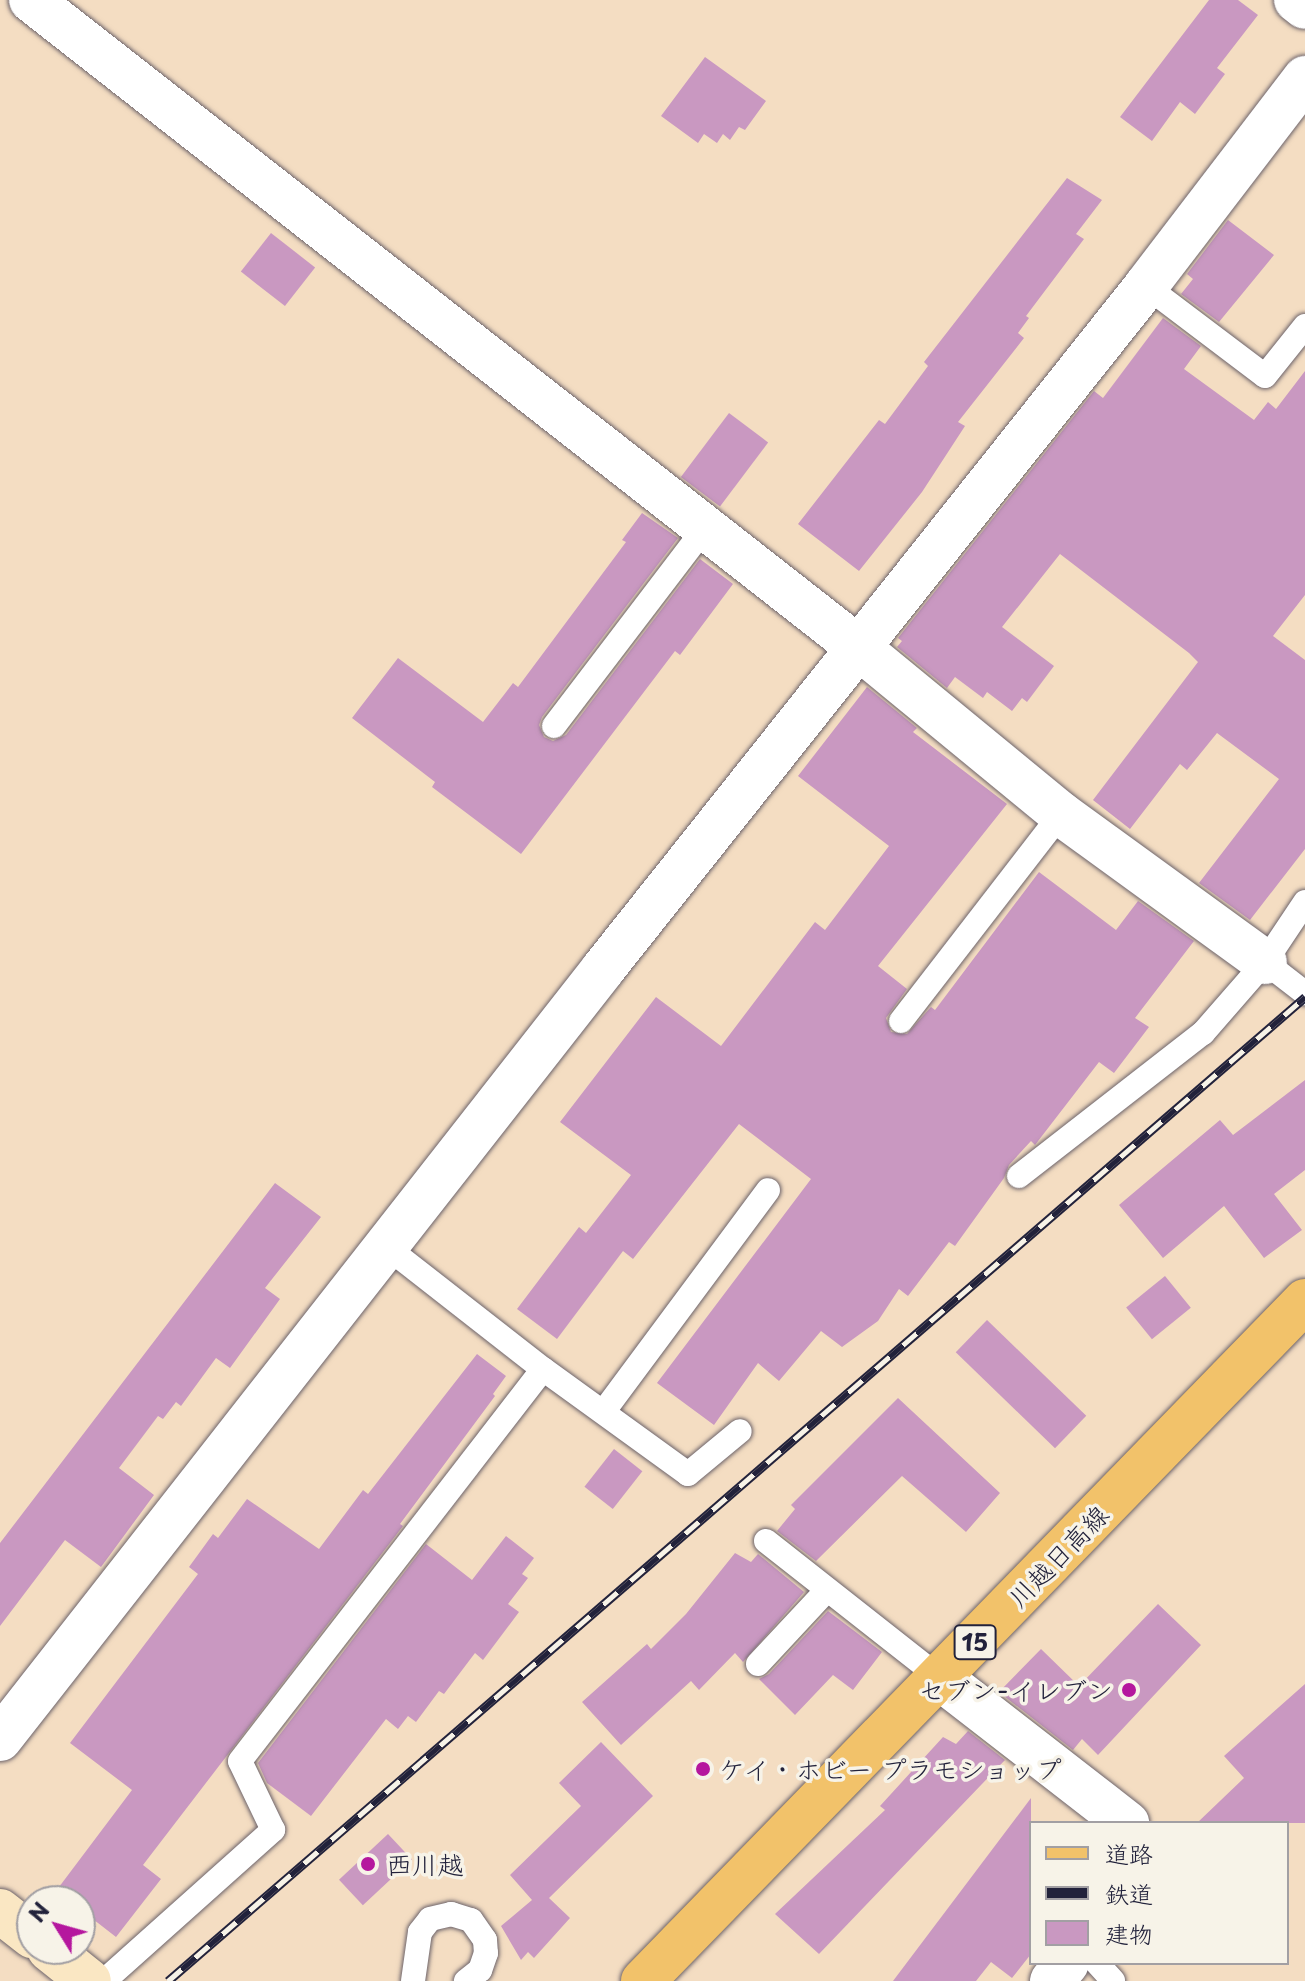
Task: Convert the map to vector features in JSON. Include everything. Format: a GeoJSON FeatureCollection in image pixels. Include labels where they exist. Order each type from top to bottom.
{"type":"FeatureCollection","features":[{"type":"Feature","properties":{"kind":"main road","name":"川越日高線"},"geometry":{"type":"LineString","coordinates":[[643,1981],[1305,1301]]}},
{"type":"Feature","properties":{"kind":"street"},"geometry":{"type":"LineString","coordinates":[[31,0],[859,648],[1061,814],[1265,962]]}},
{"type":"Feature","properties":{"kind":"street"},"geometry":{"type":"LineString","coordinates":[[1296,0],[1305,7]]}},
{"type":"Feature","properties":{"kind":"street"},"geometry":{"type":"LineString","coordinates":[[0,1739],[388,1248],[603,969],[1146,286],[1305,78]]}},
{"type":"Feature","properties":{"kind":"street"},"geometry":{"type":"LineString","coordinates":[[940,1678],[1124,1821]]}},
{"type":"Feature","properties":{"kind":"street"},"geometry":{"type":"LineString","coordinates":[[0,1911],[16,1924]]}},
{"type":"Feature","properties":{"kind":"street"},"geometry":{"type":"LineString","coordinates":[[69,1965],[89,1981]]}},
{"type":"Feature","properties":{"kind":"street"},"geometry":{"type":"LineString","coordinates":[[1052,1981],[1065,1965]]}},
{"type":"Feature","properties":{"kind":"lane"},"geometry":{"type":"LineString","coordinates":[[1146,286],[1265,376],[1305,326]]}},
{"type":"Feature","properties":{"kind":"lane"},"geometry":{"type":"LineString","coordinates":[[554,726],[704,529]]}},
{"type":"Feature","properties":{"kind":"lane"},"geometry":{"type":"LineString","coordinates":[[901,1021],[1061,814]]}},
{"type":"Feature","properties":{"kind":"lane"},"geometry":{"type":"LineString","coordinates":[[1019,1176],[1203,1033],[1265,962],[1305,902]]}},
{"type":"Feature","properties":{"kind":"lane"},"geometry":{"type":"LineString","coordinates":[[1265,962],[1305,993]]}},
{"type":"Feature","properties":{"kind":"lane"},"geometry":{"type":"LineString","coordinates":[[604,1411],[768,1190]]}},
{"type":"Feature","properties":{"kind":"lane"},"geometry":{"type":"LineString","coordinates":[[388,1248],[543,1369],[688,1474],[740,1431]]}},
{"type":"Feature","properties":{"kind":"lane"},"geometry":{"type":"LineString","coordinates":[[104,1981],[273,1830],[240,1761],[543,1369]]}},
{"type":"Feature","properties":{"kind":"lane"},"geometry":{"type":"LineString","coordinates":[[766,1541],[940,1678]]}},
{"type":"Feature","properties":{"kind":"lane"},"geometry":{"type":"LineString","coordinates":[[758,1664],[827,1590]]}},
{"type":"Feature","properties":{"kind":"lane"},"geometry":{"type":"LineString","coordinates":[[413,1981],[420,1932],[430,1919],[451,1914],[471,1920],[485,1940],[486,1953],[480,1970],[466,1981]]}},
{"type":"Feature","properties":{"kind":"lane"},"geometry":{"type":"LineString","coordinates":[[1099,1965],[1113,1981]]}},
{"type":"Feature","properties":{"kind":"building"},"geometry":{"type":"Polygon","coordinates":[[[1209,0],[1238,0],[1258,15],[1217,68],[1225,74],[1195,114],[1180,102],[1152,141],[1120,117],[1209,0]]]}},
{"type":"Feature","properties":{"kind":"building"},"geometry":{"type":"Polygon","coordinates":[[[705,57],[766,101],[745,130],[739,127],[730,140],[723,134],[717,143],[704,134],[698,143],[661,116],[705,57]]]}},
{"type":"Feature","properties":{"kind":"building"},"geometry":{"type":"Polygon","coordinates":[[[1067,178],[1102,200],[1076,234],[1084,239],[1026,316],[1029,318],[1018,333],[1024,338],[958,422],[965,426],[922,492],[859,571],[798,524],[879,420],[885,424],[928,366],[924,362],[1067,178]]]}},
{"type":"Feature","properties":{"kind":"building"},"geometry":{"type":"Polygon","coordinates":[[[1228,220],[1274,255],[1219,322],[1181,294],[1193,279],[1187,274],[1228,220]]]}},
{"type":"Feature","properties":{"kind":"building"},"geometry":{"type":"Polygon","coordinates":[[[271,233],[315,267],[285,306],[241,272],[271,233]]]}},
{"type":"Feature","properties":{"kind":"building"},"geometry":{"type":"Polygon","coordinates":[[[1163,318],[1201,346],[1184,369],[1254,420],[1268,402],[1276,409],[1305,371],[1305,595],[1273,636],[1305,660],[1305,849],[1250,920],[1199,883],[1279,779],[1217,733],[1187,770],[1180,764],[1130,829],[1093,800],[1198,662],[1189,653],[1060,554],[1002,627],[1054,666],[1027,702],[1022,698],[1012,711],[987,692],[983,698],[955,677],[947,688],[897,647],[902,641],[898,638],[1094,391],[1103,398],[1163,318]]]}},
{"type":"Feature","properties":{"kind":"building"},"geometry":{"type":"Polygon","coordinates":[[[729,413],[768,442],[720,506],[681,477],[729,413]]]}},
{"type":"Feature","properties":{"kind":"building"},"geometry":{"type":"Polygon","coordinates":[[[642,513],[678,538],[542,717],[539,725],[544,737],[553,741],[566,735],[700,559],[733,584],[680,655],[675,651],[521,854],[432,787],[435,782],[352,718],[398,658],[483,722],[513,683],[518,687],[626,542],[622,540],[642,513]]]}},
{"type":"Feature","properties":{"kind":"building"},"geometry":{"type":"Polygon","coordinates":[[[867,687],[917,728],[913,732],[1007,804],[878,966],[907,989],[886,1018],[891,1032],[907,1034],[931,1007],[935,1010],[1039,872],[1116,930],[1138,901],[1194,941],[1135,1018],[1149,1027],[1114,1073],[1099,1062],[1035,1145],[1031,1141],[1009,1165],[1004,1178],[955,1246],[949,1242],[908,1296],[899,1289],[878,1321],[842,1347],[821,1331],[779,1381],[758,1363],[714,1425],[657,1383],[811,1179],[739,1124],[633,1259],[623,1251],[557,1339],[517,1309],[579,1227],[586,1233],[631,1175],[560,1122],[656,997],[721,1046],[815,922],[825,930],[889,846],[798,776],[867,687]]]}},
{"type":"Feature","properties":{"kind":"building"},"geometry":{"type":"Polygon","coordinates":[[[1305,1080],[1305,1170],[1274,1194],[1302,1230],[1264,1258],[1224,1206],[1163,1258],[1119,1205],[1220,1120],[1233,1135],[1305,1080]]]}},
{"type":"Feature","properties":{"kind":"building"},"geometry":{"type":"Polygon","coordinates":[[[275,1183],[321,1217],[265,1288],[280,1299],[230,1368],[216,1358],[181,1406],[176,1402],[163,1419],[158,1416],[119,1468],[154,1495],[101,1567],[65,1540],[0,1626],[0,1543],[275,1183]]]}},
{"type":"Feature","properties":{"kind":"building"},"geometry":{"type":"Polygon","coordinates":[[[1165,1276],[1191,1308],[1152,1339],[1126,1307],[1165,1276]]]}},
{"type":"Feature","properties":{"kind":"building"},"geometry":{"type":"Polygon","coordinates":[[[987,1320],[1086,1416],[1055,1448],[956,1352],[987,1320]]]}},
{"type":"Feature","properties":{"kind":"building"},"geometry":{"type":"Polygon","coordinates":[[[477,1354],[506,1376],[493,1394],[495,1396],[400,1524],[403,1526],[143,1865],[161,1879],[116,1937],[96,1921],[96,1885],[61,1885],[132,1790],[70,1743],[198,1574],[189,1567],[213,1534],[218,1538],[247,1499],[319,1549],[363,1490],[368,1494],[477,1354]]]}},
{"type":"Feature","properties":{"kind":"building"},"geometry":{"type":"Polygon","coordinates":[[[898,1398],[1000,1493],[966,1532],[902,1476],[816,1561],[777,1531],[795,1509],[791,1505],[898,1398]]]}},
{"type":"Feature","properties":{"kind":"building"},"geometry":{"type":"Polygon","coordinates":[[[614,1449],[642,1471],[613,1509],[584,1487],[614,1449]]]}},
{"type":"Feature","properties":{"kind":"building"},"geometry":{"type":"Polygon","coordinates":[[[506,1536],[534,1558],[522,1574],[528,1578],[508,1604],[519,1612],[483,1660],[475,1653],[444,1694],[439,1691],[416,1722],[408,1716],[398,1729],[386,1719],[311,1816],[267,1783],[258,1763],[426,1544],[472,1580],[506,1536]]]}},
{"type":"Feature","properties":{"kind":"building"},"geometry":{"type":"Polygon","coordinates":[[[735,1553],[751,1562],[758,1554],[804,1592],[743,1662],[735,1653],[699,1690],[691,1681],[621,1745],[582,1702],[647,1644],[651,1649],[686,1614],[735,1553]]]}},
{"type":"Feature","properties":{"kind":"building"},"geometry":{"type":"Polygon","coordinates":[[[1158,1604],[1201,1645],[1098,1755],[1082,1739],[1073,1750],[999,1692],[1041,1649],[1079,1686],[1158,1604]]]}},
{"type":"Feature","properties":{"kind":"building"},"geometry":{"type":"Polygon","coordinates":[[[828,1611],[882,1652],[853,1690],[833,1675],[795,1715],[759,1679],[769,1674],[828,1611]]]}},
{"type":"Feature","properties":{"kind":"building"},"geometry":{"type":"Polygon","coordinates":[[[1305,1684],[1305,1823],[1199,1821],[1244,1778],[1224,1756],[1305,1684]]]}},
{"type":"Feature","properties":{"kind":"building"},"geometry":{"type":"Polygon","coordinates":[[[968,1731],[1005,1760],[819,1954],[775,1914],[885,1810],[880,1806],[943,1737],[956,1744],[968,1731]]]}},
{"type":"Feature","properties":{"kind":"building"},"geometry":{"type":"Polygon","coordinates":[[[601,1742],[653,1796],[549,1898],[570,1918],[534,1958],[528,1952],[521,1960],[501,1926],[532,1900],[510,1875],[581,1806],[559,1783],[601,1742]]]}},
{"type":"Feature","properties":{"kind":"building"},"geometry":{"type":"Polygon","coordinates":[[[1031,1798],[1029,1957],[1012,1978],[991,1962],[976,1981],[893,1981],[1031,1798]]]}},
{"type":"Feature","properties":{"kind":"building"},"geometry":{"type":"Polygon","coordinates":[[[388,1834],[412,1860],[363,1905],[339,1880],[388,1834]]]}},
{"type":"Feature","properties":{"kind":"railway"},"geometry":{"type":"LineString","coordinates":[[168,1981],[1305,997]]}},
{"type":"Feature","properties":{"kind":"place","name":"セブン-イレブン"},"geometry":{"type":"Point","coordinates":[1129,1690]}},
{"type":"Feature","properties":{"kind":"place","name":"ケイ・ホビー プラモショップ"},"geometry":{"type":"Point","coordinates":[703,1769]}},
{"type":"Feature","properties":{"kind":"place","name":"西川越"},"geometry":{"type":"Point","coordinates":[368,1864]}}]}
